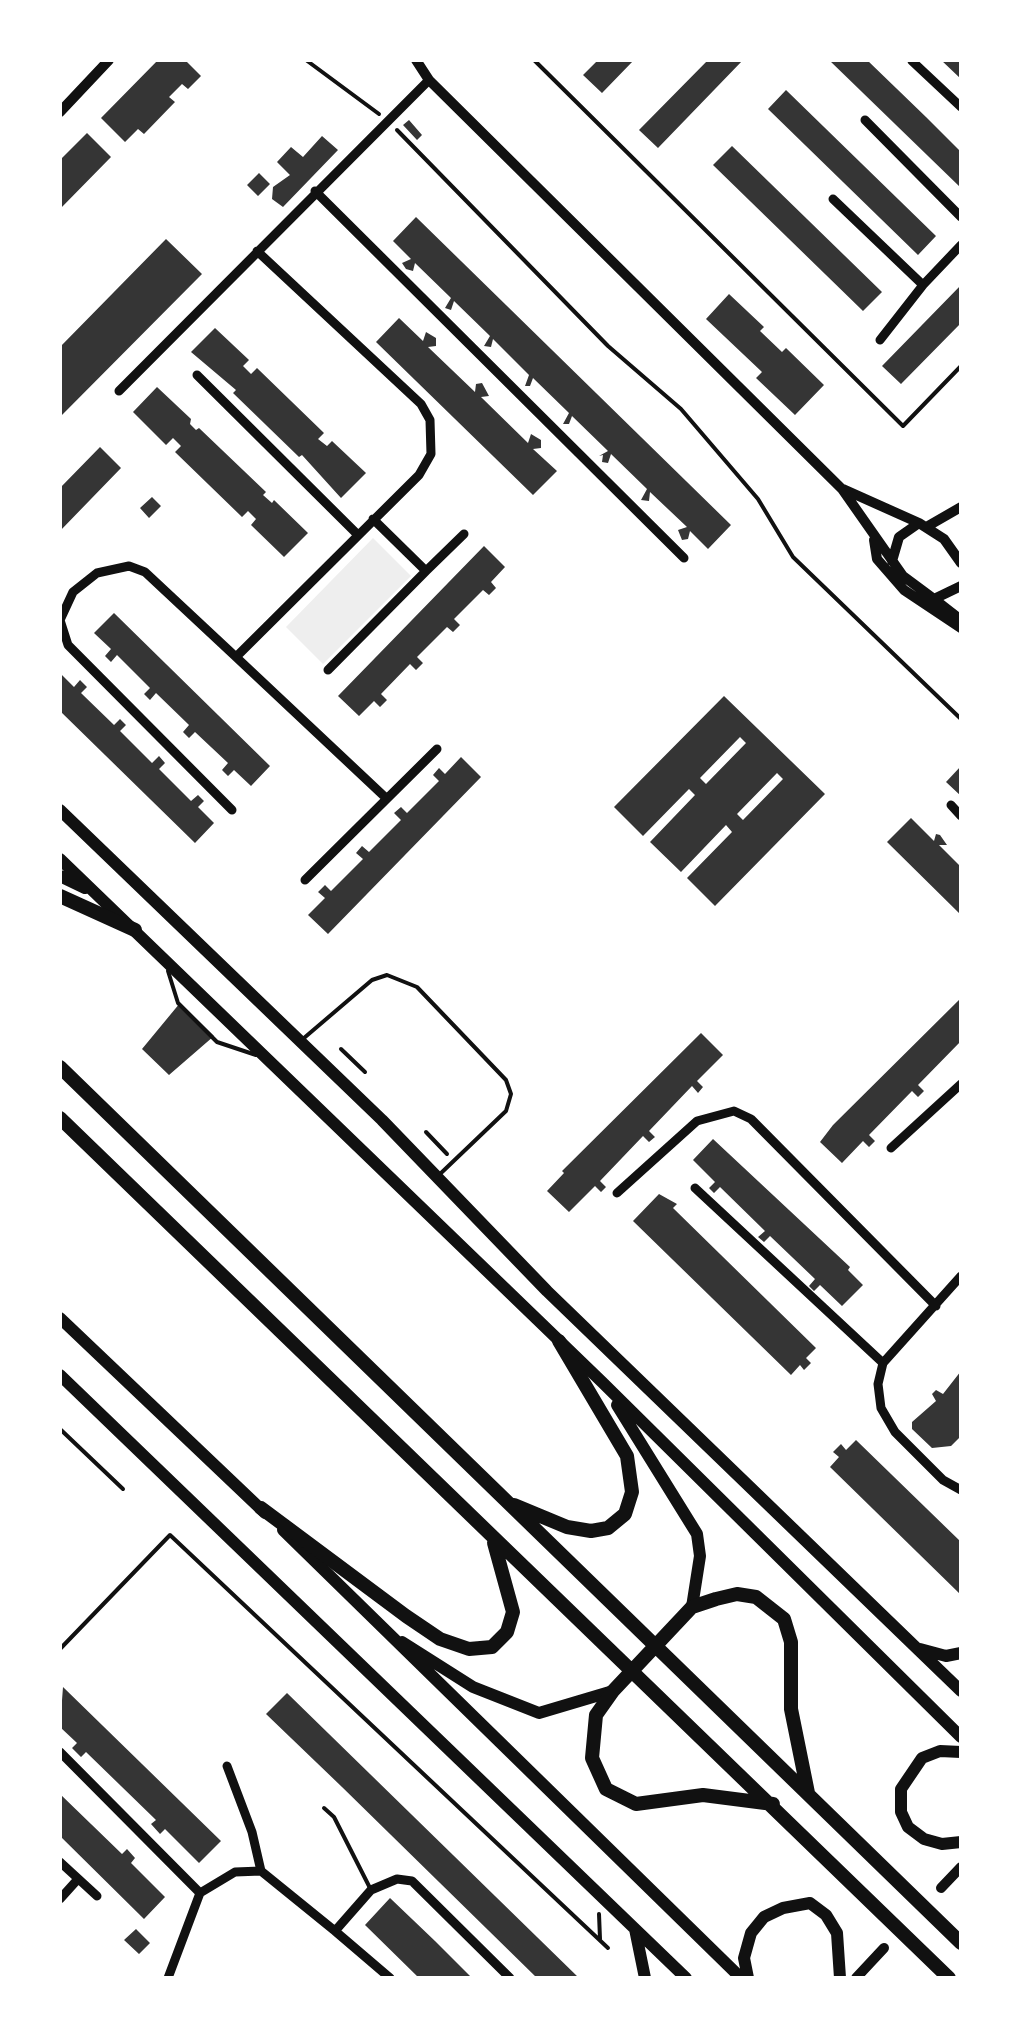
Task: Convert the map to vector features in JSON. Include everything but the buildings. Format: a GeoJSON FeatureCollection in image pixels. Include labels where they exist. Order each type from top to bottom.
{"type":"FeatureCollection","features":[{"type":"Feature","properties":{"kind":"highway"},"geometry":{"type":"LineString","coordinates":[[60,896],[134,930]]}},
{"type":"Feature","properties":{"kind":"highway"},"geometry":{"type":"LineString","coordinates":[[60,1067],[961,1942]]}},
{"type":"Feature","properties":{"kind":"highway"},"geometry":{"type":"LineString","coordinates":[[60,1118],[949,1978]]}},
{"type":"Feature","properties":{"kind":"highway"},"geometry":{"type":"LineString","coordinates":[[504,1501],[567,1527],[591,1531],[608,1528],[625,1514],[632,1492],[627,1456],[559,1341]]}},
{"type":"Feature","properties":{"kind":"highway"},"geometry":{"type":"LineString","coordinates":[[260,1508],[406,1616],[440,1639],[468,1649],[492,1646],[508,1632],[513,1612],[494,1542]]}},
{"type":"Feature","properties":{"kind":"highway"},"geometry":{"type":"LineString","coordinates":[[773,1804],[703,1796],[652,1805],[620,1798],[606,1789],[592,1758],[596,1715],[613,1691],[692,1608],[737,1594],[756,1597],[784,1620],[791,1642],[791,1709],[808,1794]]}},
{"type":"Feature","properties":{"kind":"main road"},"geometry":{"type":"LineString","coordinates":[[60,810],[961,1691]]}},
{"type":"Feature","properties":{"kind":"main road"},"geometry":{"type":"LineString","coordinates":[[60,859],[602,1382],[961,1737]]}},
{"type":"Feature","properties":{"kind":"main road"},"geometry":{"type":"LineString","coordinates":[[60,876],[95,892]]}},
{"type":"Feature","properties":{"kind":"main road"},"geometry":{"type":"LineString","coordinates":[[60,1318],[744,1978]]}},
{"type":"Feature","properties":{"kind":"main road"},"geometry":{"type":"LineString","coordinates":[[60,1375],[686,1978]]}},
{"type":"Feature","properties":{"kind":"main road"},"geometry":{"type":"LineString","coordinates":[[602,1382],[696,1534],[700,1556],[692,1608]]}},
{"type":"Feature","properties":{"kind":"main road"},"geometry":{"type":"LineString","coordinates":[[379,1627],[472,1687],[539,1713],[613,1691]]}},
{"type":"Feature","properties":{"kind":"main road"},"geometry":{"type":"LineString","coordinates":[[916,1648],[946,1656],[961,1653]]}},
{"type":"Feature","properties":{"kind":"main road"},"geometry":{"type":"LineString","coordinates":[[961,1752],[940,1751],[922,1758],[910,1770],[902,1790],[901,1812],[908,1826],[924,1839],[942,1844],[961,1842]]}},
{"type":"Feature","properties":{"kind":"main road"},"geometry":{"type":"LineString","coordinates":[[744,1978],[744,1958],[751,1932],[764,1917],[782,1908],[810,1903],[826,1915],[837,1933],[840,1978]]}},
{"type":"Feature","properties":{"kind":"main road"},"geometry":{"type":"LineString","coordinates":[[635,1927],[646,1978]]}},
{"type":"Feature","properties":{"kind":"street"},"geometry":{"type":"LineString","coordinates":[[60,112],[109,60]]}},
{"type":"Feature","properties":{"kind":"street"},"geometry":{"type":"LineString","coordinates":[[416,60],[429,80],[842,489],[892,561],[920,592],[961,624]]}},
{"type":"Feature","properties":{"kind":"street"},"geometry":{"type":"LineString","coordinates":[[912,62],[961,107]]}},
{"type":"Feature","properties":{"kind":"street"},"geometry":{"type":"LineString","coordinates":[[119,391],[429,80]]}},
{"type":"Feature","properties":{"kind":"street"},"geometry":{"type":"LineString","coordinates":[[865,120],[961,217]]}},
{"type":"Feature","properties":{"kind":"street"},"geometry":{"type":"LineString","coordinates":[[315,191],[684,558]]}},
{"type":"Feature","properties":{"kind":"street"},"geometry":{"type":"LineString","coordinates":[[833,199],[924,285]]}},
{"type":"Feature","properties":{"kind":"street"},"geometry":{"type":"LineString","coordinates":[[880,340],[961,246]]}},
{"type":"Feature","properties":{"kind":"street"},"geometry":{"type":"LineString","coordinates":[[236,657],[419,475],[430,454],[430,420],[421,404],[257,250]]}},
{"type":"Feature","properties":{"kind":"street"},"geometry":{"type":"LineString","coordinates":[[197,376],[358,535]]}},
{"type":"Feature","properties":{"kind":"street"},"geometry":{"type":"LineString","coordinates":[[842,489],[923,525],[961,563]]}},
{"type":"Feature","properties":{"kind":"street"},"geometry":{"type":"LineString","coordinates":[[892,561],[899,537],[961,507]]}},
{"type":"Feature","properties":{"kind":"street"},"geometry":{"type":"LineString","coordinates":[[372,520],[426,571]]}},
{"type":"Feature","properties":{"kind":"street"},"geometry":{"type":"LineString","coordinates":[[328,670],[464,534]]}},
{"type":"Feature","properties":{"kind":"street"},"geometry":{"type":"LineString","coordinates":[[874,539],[878,559],[904,590],[961,624]]}},
{"type":"Feature","properties":{"kind":"street"},"geometry":{"type":"LineString","coordinates":[[232,810],[68,645],[60,620],[73,592],[97,573],[130,566],[145,572],[386,798]]}},
{"type":"Feature","properties":{"kind":"street"},"geometry":{"type":"LineString","coordinates":[[934,600],[961,586]]}},
{"type":"Feature","properties":{"kind":"street"},"geometry":{"type":"LineString","coordinates":[[306,880],[437,748]]}},
{"type":"Feature","properties":{"kind":"street"},"geometry":{"type":"LineString","coordinates":[[950,805],[961,816]]}},
{"type":"Feature","properties":{"kind":"street"},"geometry":{"type":"LineString","coordinates":[[891,1148],[961,1084]]}},
{"type":"Feature","properties":{"kind":"street"},"geometry":{"type":"LineString","coordinates":[[617,1193],[697,1121],[734,1112],[751,1119],[936,1306]]}},
{"type":"Feature","properties":{"kind":"street"},"geometry":{"type":"LineString","coordinates":[[695,1188],[883,1363]]}},
{"type":"Feature","properties":{"kind":"street"},"geometry":{"type":"LineString","coordinates":[[961,1276],[883,1363],[878,1384],[881,1408],[895,1432],[922,1462],[961,1490]]}},
{"type":"Feature","properties":{"kind":"street"},"geometry":{"type":"LineString","coordinates":[[60,1752],[200,1894]]}},
{"type":"Feature","properties":{"kind":"street"},"geometry":{"type":"LineString","coordinates":[[227,1766],[252,1832],[261,1871],[390,1978]]}},
{"type":"Feature","properties":{"kind":"street"},"geometry":{"type":"LineString","coordinates":[[60,1862],[97,1896]]}},
{"type":"Feature","properties":{"kind":"street"},"geometry":{"type":"LineString","coordinates":[[941,1888],[961,1867]]}},
{"type":"Feature","properties":{"kind":"street"},"geometry":{"type":"LineString","coordinates":[[168,1978],[200,1894],[234,1872],[261,1871]]}},
{"type":"Feature","properties":{"kind":"street"},"geometry":{"type":"LineString","coordinates":[[335,1931],[371,1890],[397,1879],[412,1881],[510,1978]]}},
{"type":"Feature","properties":{"kind":"street"},"geometry":{"type":"LineString","coordinates":[[60,1899],[78,1880]]}},
{"type":"Feature","properties":{"kind":"street"},"geometry":{"type":"LineString","coordinates":[[856,1978],[884,1948]]}},
{"type":"Feature","properties":{"kind":"lane"},"geometry":{"type":"LineString","coordinates":[[166,961],[178,1003],[217,1042],[265,1057]]}},
{"type":"Feature","properties":{"kind":"lane"},"geometry":{"type":"LineString","coordinates":[[300,1042],[372,980],[388,974],[417,987],[506,1080],[511,1094],[506,1111],[437,1177]]}},
{"type":"Feature","properties":{"kind":"lane"},"geometry":{"type":"LineString","coordinates":[[324,1808],[334,1817],[371,1890]]}},
{"type":"Feature","properties":{"kind":"path"},"geometry":{"type":"LineString","coordinates":[[306,60],[387,120],[582,320],[681,409],[758,500],[793,557],[961,719]]}},
{"type":"Feature","properties":{"kind":"path"},"geometry":{"type":"LineString","coordinates":[[534,60],[903,426],[961,366]]}},
{"type":"Feature","properties":{"kind":"path"},"geometry":{"type":"LineString","coordinates":[[341,1049],[365,1072]]}},
{"type":"Feature","properties":{"kind":"path"},"geometry":{"type":"LineString","coordinates":[[426,1132],[454,1161]]}},
{"type":"Feature","properties":{"kind":"path"},"geometry":{"type":"LineString","coordinates":[[60,1429],[122,1489]]}},
{"type":"Feature","properties":{"kind":"path"},"geometry":{"type":"LineString","coordinates":[[60,1648],[170,1534],[608,1948]]}},
{"type":"Feature","properties":{"kind":"shaded area"},"geometry":{"type":"Polygon","coordinates":[[[373,538],[411,576],[323,664],[286,627],[373,538]]]}}]}
